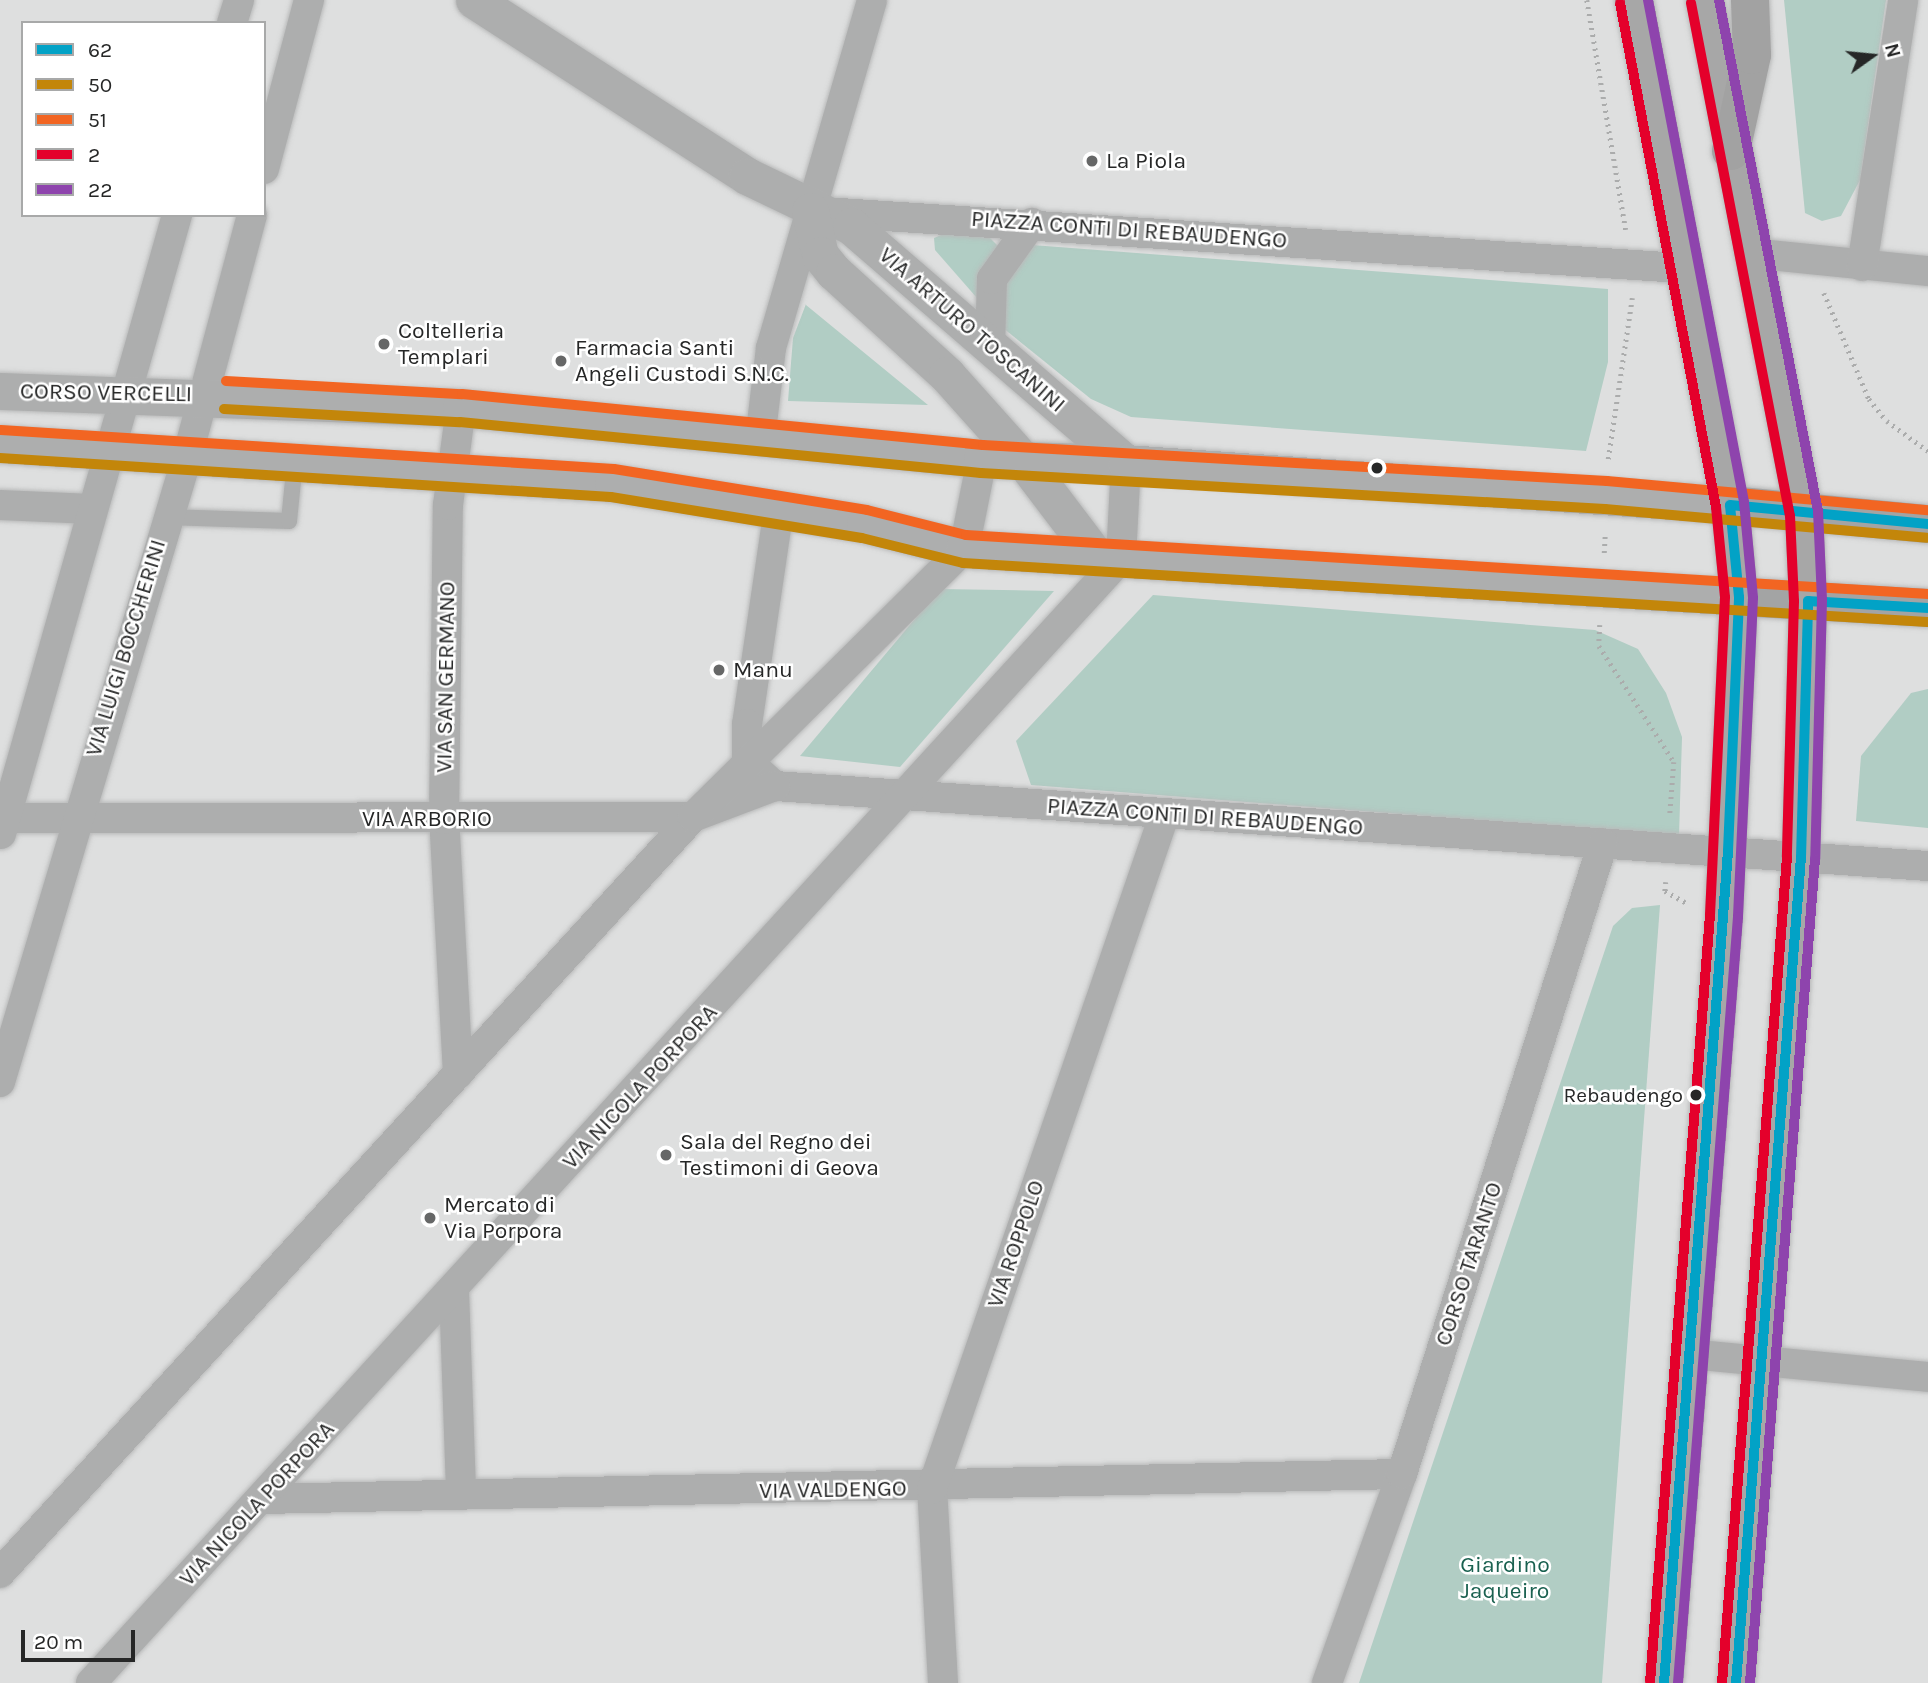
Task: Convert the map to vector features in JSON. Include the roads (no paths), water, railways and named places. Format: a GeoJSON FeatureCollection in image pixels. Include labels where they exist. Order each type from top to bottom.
{"type":"FeatureCollection","features":[{"type":"Feature","properties":{"kind":"highway"},"geometry":{"type":"LineString","coordinates":[[1731,151],[1752,55],[1750,0]]}},
{"type":"Feature","properties":{"kind":"main road"},"geometry":{"type":"LineString","coordinates":[[1634,0],[1681,268],[1730,505],[1739,597],[1728,851],[1664,1683]]}},
{"type":"Feature","properties":{"kind":"main road"},"geometry":{"type":"LineString","coordinates":[[1705,0],[1750,253],[1804,514],[1808,601],[1801,858],[1736,1683]]}},
{"type":"Feature","properties":{"kind":"main road","name":"CORSO VERCELLI"},"geometry":{"type":"LineString","coordinates":[[1730,505],[1928,524]]}},
{"type":"Feature","properties":{"kind":"main road"},"geometry":{"type":"LineString","coordinates":[[1739,597],[1928,608]]}},
{"type":"Feature","properties":{"kind":"street"},"geometry":{"type":"LineString","coordinates":[[233,21],[239,0]]}},
{"type":"Feature","properties":{"kind":"street"},"geometry":{"type":"LineString","coordinates":[[266,161],[309,0]]}},
{"type":"Feature","properties":{"kind":"street","name":"VIA ARTURO TOSCANINI"},"geometry":{"type":"LineString","coordinates":[[474,0],[810,211],[851,226],[1126,463]]}},
{"type":"Feature","properties":{"kind":"street"},"geometry":{"type":"LineString","coordinates":[[760,440],[771,348],[872,0]]}},
{"type":"Feature","properties":{"kind":"street"},"geometry":{"type":"LineString","coordinates":[[1862,266],[1903,0]]}},
{"type":"Feature","properties":{"kind":"street","name":"VIA ARTURO TOSCANINI"},"geometry":{"type":"LineString","coordinates":[[810,211],[820,255],[834,272],[947,376],[1109,557]]}},
{"type":"Feature","properties":{"kind":"street","name":"PIAZZA CONTI DI REBAUDENGO"},"geometry":{"type":"LineString","coordinates":[[810,211],[1032,223],[1681,268]]}},
{"type":"Feature","properties":{"kind":"street"},"geometry":{"type":"LineString","coordinates":[[3,827],[176,217]]}},
{"type":"Feature","properties":{"kind":"street","name":"VIA LUIGI BOCCHERINI"},"geometry":{"type":"LineString","coordinates":[[0,1082],[74,821],[166,517],[188,454],[251,217]]}},
{"type":"Feature","properties":{"kind":"street"},"geometry":{"type":"LineString","coordinates":[[990,346],[992,279],[1002,257],[1032,223]]}},
{"type":"Feature","properties":{"kind":"street"},"geometry":{"type":"LineString","coordinates":[[1750,253],[1928,271]]}},
{"type":"Feature","properties":{"kind":"street","name":"CORSO VERCELLI"},"geometry":{"type":"LineString","coordinates":[[0,391],[124,397],[204,394],[461,408],[760,440],[982,459],[1126,463],[1730,505]]}},
{"type":"Feature","properties":{"kind":"street","name":"VIA SAN GERMANO"},"geometry":{"type":"LineString","coordinates":[[458,1073],[444,819],[448,505],[461,408]]}},
{"type":"Feature","properties":{"kind":"street"},"geometry":{"type":"LineString","coordinates":[[0,444],[188,454],[613,484],[779,508],[964,549],[1739,597]]}},
{"type":"Feature","properties":{"kind":"street"},"geometry":{"type":"LineString","coordinates":[[0,1573],[693,817],[964,549],[982,459]]}},
{"type":"Feature","properties":{"kind":"street"},"geometry":{"type":"LineString","coordinates":[[1109,557],[1126,463]]}},
{"type":"Feature","properties":{"kind":"street"},"geometry":{"type":"LineString","coordinates":[[0,505],[92,509]]}},
{"type":"Feature","properties":{"kind":"street"},"geometry":{"type":"LineString","coordinates":[[747,761],[779,508]]}},
{"type":"Feature","properties":{"kind":"street","name":"VIA NICOLA PORPORA"},"geometry":{"type":"LineString","coordinates":[[92,1683],[909,794],[1109,557]]}},
{"type":"Feature","properties":{"kind":"street"},"geometry":{"type":"LineString","coordinates":[[747,761],[775,786]]}},
{"type":"Feature","properties":{"kind":"street","name":"PIAZZA CONTI DI REBAUDENGO"},"geometry":{"type":"LineString","coordinates":[[775,786],[909,794],[1164,816],[1928,866]]}},
{"type":"Feature","properties":{"kind":"street","name":"VIA ARBORIO"},"geometry":{"type":"LineString","coordinates":[[3,827],[74,821],[693,817],[775,786]]}},
{"type":"Feature","properties":{"kind":"street","name":"VIA ROPPOLO"},"geometry":{"type":"LineString","coordinates":[[943,1683],[932,1489],[1164,816]]}},
{"type":"Feature","properties":{"kind":"street","name":"CORSO TARANTO"},"geometry":{"type":"LineString","coordinates":[[1327,1683],[1402,1474],[1603,843]]}},
{"type":"Feature","properties":{"kind":"street"},"geometry":{"type":"LineString","coordinates":[[454,1290],[461,1496]]}},
{"type":"Feature","properties":{"kind":"street"},"geometry":{"type":"LineString","coordinates":[[1690,1354],[1928,1377]]}},
{"type":"Feature","properties":{"kind":"street","name":"VIA VALDENGO"},"geometry":{"type":"LineString","coordinates":[[263,1499],[932,1489],[1402,1474]]}},
{"type":"Feature","properties":{"kind":"lane"},"geometry":{"type":"LineString","coordinates":[[166,517],[289,521],[295,461]]}},
{"type":"Feature","properties":{"kind":"place","name":"La Piola"},"geometry":{"type":"Point","coordinates":[1092,161]}},
{"type":"Feature","properties":{"kind":"place","name":"Coltelleria Templari"},"geometry":{"type":"Point","coordinates":[384,344]}},
{"type":"Feature","properties":{"kind":"place","name":"Farmacia Santi Angeli Custodi S.N.C."},"geometry":{"type":"Point","coordinates":[561,361]}},
{"type":"Feature","properties":{"kind":"place","name":"Manu"},"geometry":{"type":"Point","coordinates":[719,670]}},
{"type":"Feature","properties":{"kind":"place","name":"Rebaudengo"},"geometry":{"type":"Point","coordinates":[1696,1095]}},
{"type":"Feature","properties":{"kind":"place","name":"Sala del Regno dei Testimoni di Geova"},"geometry":{"type":"Point","coordinates":[666,1155]}},
{"type":"Feature","properties":{"kind":"place","name":"Mercato di Via Porpora"},"geometry":{"type":"Point","coordinates":[430,1218]}},
{"type":"Feature","properties":{"kind":"park label","name":"Giardino Jaqueiro"},"geometry":{"type":"Point","coordinates":[1505,1578]}}]}
